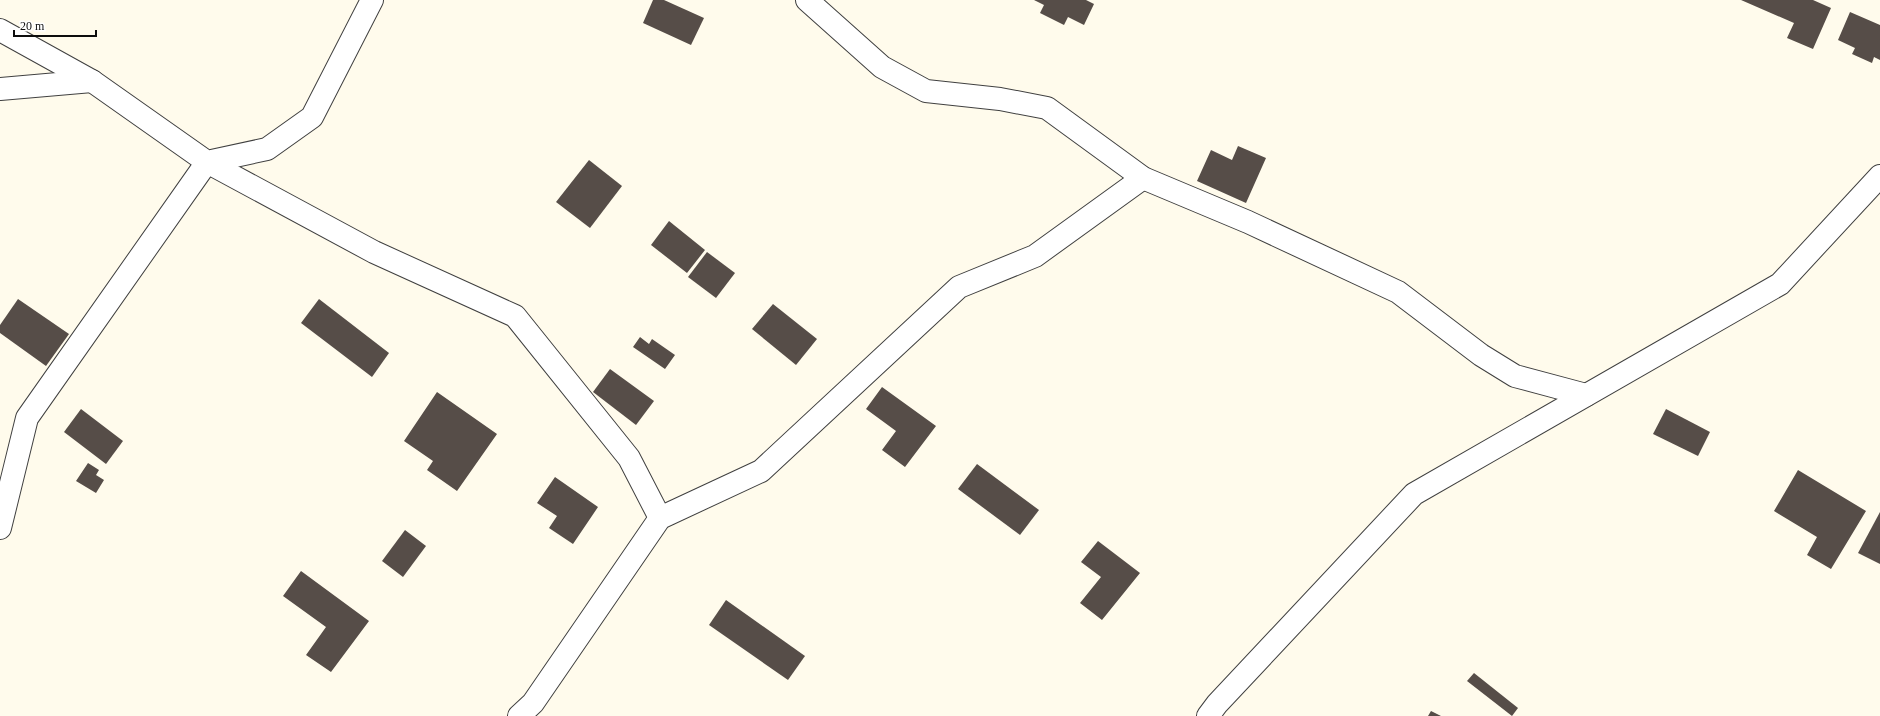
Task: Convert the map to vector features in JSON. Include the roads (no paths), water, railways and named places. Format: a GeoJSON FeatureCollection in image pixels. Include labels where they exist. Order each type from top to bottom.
{"type":"FeatureCollection","features":[{"type":"Feature","properties":{"kind":"street"},"geometry":{"type":"LineString","coordinates":[[0,528],[27,418],[207,162],[267,149],[312,118],[372,0]]}},
{"type":"Feature","properties":{"kind":"street"},"geometry":{"type":"LineString","coordinates":[[808,0],[882,67],[926,91],[1000,98],[1046,108],[1143,178],[1248,222],[1398,292],[1480,355],[1515,376],[1586,395]]}},
{"type":"Feature","properties":{"kind":"street"},"geometry":{"type":"LineString","coordinates":[[0,30],[92,81],[207,162],[374,252],[515,316],[629,458],[660,518]]}},
{"type":"Feature","properties":{"kind":"street"},"geometry":{"type":"LineString","coordinates":[[0,89],[92,81]]}},
{"type":"Feature","properties":{"kind":"street"},"geometry":{"type":"LineString","coordinates":[[1208,716],[1222,698],[1414,494],[1780,284],[1880,176]]}},
{"type":"Feature","properties":{"kind":"street"},"geometry":{"type":"LineString","coordinates":[[519,716],[533,703],[660,518],[761,471],[959,287],[1035,256],[1143,178]]}}]}
